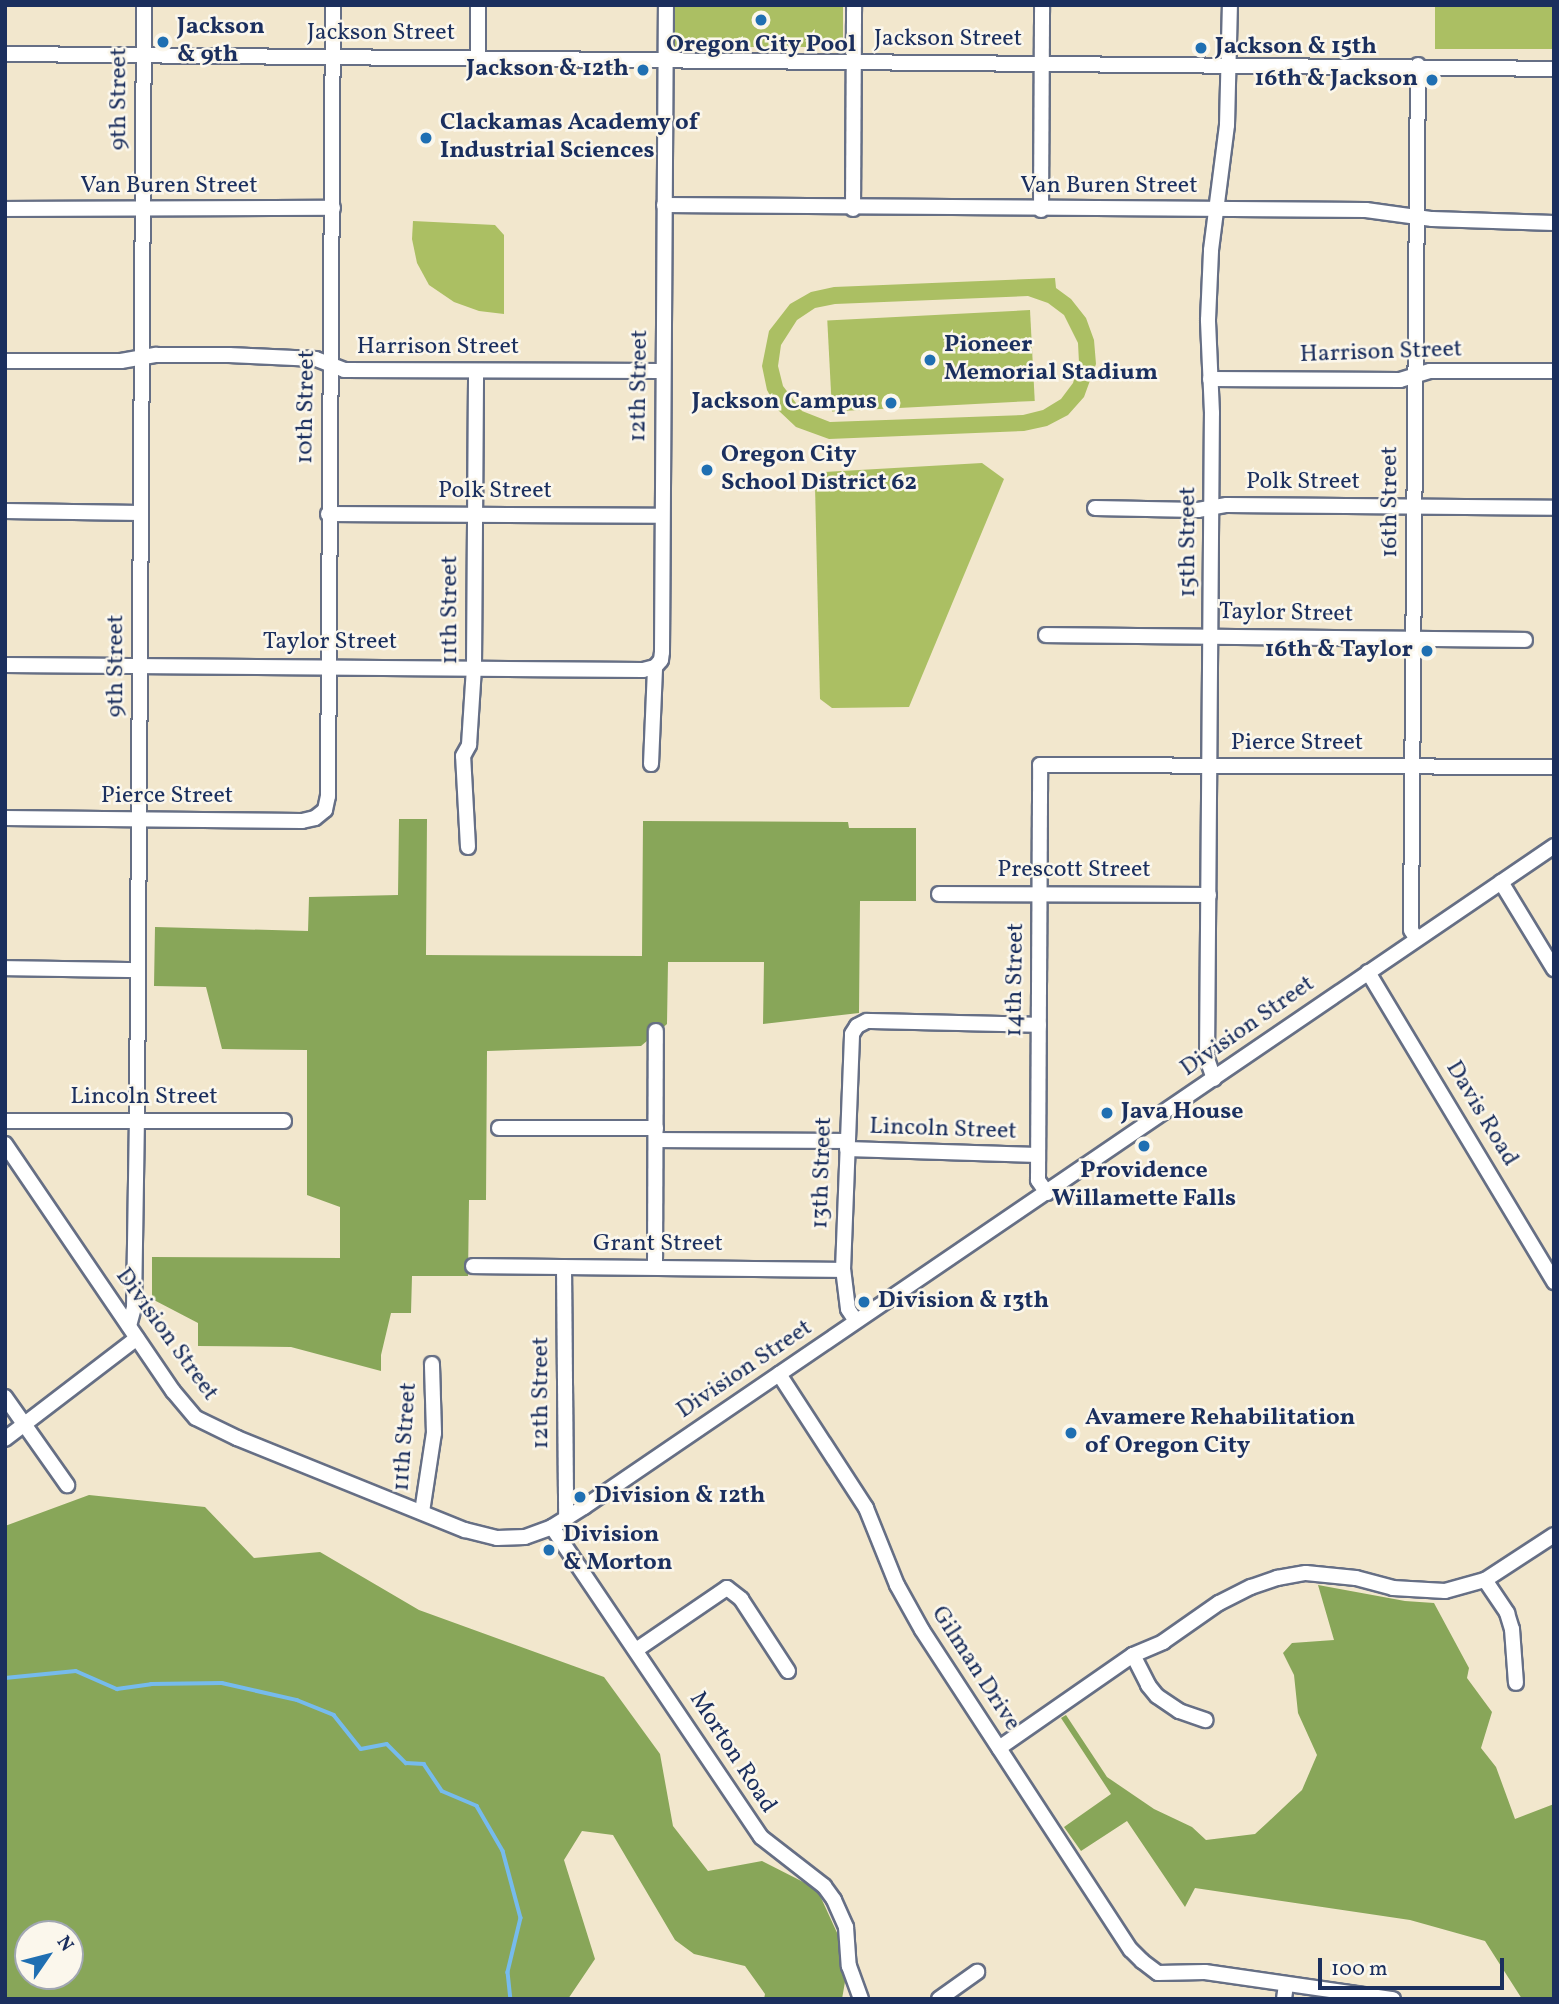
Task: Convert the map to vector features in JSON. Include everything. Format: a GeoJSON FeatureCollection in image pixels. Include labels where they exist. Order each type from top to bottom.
{"type":"FeatureCollection","features":[{"type":"Feature","properties":{"kind":"street","name":"9th Street"},"geometry":{"type":"LineString","coordinates":[[129,1326],[134,1307],[137,1121],[144,5]]}},
{"type":"Feature","properties":{"kind":"street","name":"10th Street"},"geometry":{"type":"LineString","coordinates":[[325,810],[328,796],[328,513],[334,208],[333,5]]}},
{"type":"Feature","properties":{"kind":"street"},"geometry":{"type":"LineString","coordinates":[[478,5],[478,57]]}},
{"type":"Feature","properties":{"kind":"street","name":"12th Street"},"geometry":{"type":"LineString","coordinates":[[652,764],[655,667],[661,660],[662,652],[666,5]]}},
{"type":"Feature","properties":{"kind":"street"},"geometry":{"type":"LineString","coordinates":[[853,209],[854,5]]}},
{"type":"Feature","properties":{"kind":"street"},"geometry":{"type":"LineString","coordinates":[[1041,210],[1042,5]]}},
{"type":"Feature","properties":{"kind":"street","name":"15th Street"},"geometry":{"type":"LineString","coordinates":[[1214,1079],[1207,1059],[1212,508],[1210,286],[1225,145],[1230,5]]}},
{"type":"Feature","properties":{"kind":"street","name":"Jackson Street"},"geometry":{"type":"LineString","coordinates":[[5,54],[1418,65],[1554,69]]}},
{"type":"Feature","properties":{"kind":"street","name":"16th Street"},"geometry":{"type":"LineString","coordinates":[[1416,938],[1411,930],[1418,65]]}},
{"type":"Feature","properties":{"kind":"street","name":"Van Buren Street"},"geometry":{"type":"LineString","coordinates":[[664,205],[853,209],[1366,210],[1416,218],[1554,223]]}},
{"type":"Feature","properties":{"kind":"street","name":"Van Buren Street"},"geometry":{"type":"LineString","coordinates":[[5,209],[334,208]]}},
{"type":"Feature","properties":{"kind":"street","name":"Harrison Street"},"geometry":{"type":"LineString","coordinates":[[5,361],[229,355],[316,359],[344,370],[663,371]]}},
{"type":"Feature","properties":{"kind":"street","name":"11th Street"},"geometry":{"type":"LineString","coordinates":[[468,847],[463,756],[469,745],[474,667],[472,515],[476,371]]}},
{"type":"Feature","properties":{"kind":"street","name":"Harrison Street"},"geometry":{"type":"LineString","coordinates":[[1210,379],[1400,380],[1430,371],[1554,371]]}},
{"type":"Feature","properties":{"kind":"street","name":"Polk Street"},"geometry":{"type":"LineString","coordinates":[[1095,508],[1554,508]]}},
{"type":"Feature","properties":{"kind":"street"},"geometry":{"type":"LineString","coordinates":[[5,511],[141,513]]}},
{"type":"Feature","properties":{"kind":"street","name":"Polk Street"},"geometry":{"type":"LineString","coordinates":[[328,513],[661,516]]}},
{"type":"Feature","properties":{"kind":"street","name":"Taylor Street"},"geometry":{"type":"LineString","coordinates":[[1046,635],[1525,640]]}},
{"type":"Feature","properties":{"kind":"street","name":"Taylor Street"},"geometry":{"type":"LineString","coordinates":[[5,665],[327,665],[643,670],[655,667]]}},
{"type":"Feature","properties":{"kind":"street","name":"Pierce Street"},"geometry":{"type":"LineString","coordinates":[[1040,765],[1554,767]]}},
{"type":"Feature","properties":{"kind":"street","name":"14th Street"},"geometry":{"type":"LineString","coordinates":[[1040,765],[1038,1180],[1046,1193]]}},
{"type":"Feature","properties":{"kind":"street","name":"Pierce Street"},"geometry":{"type":"LineString","coordinates":[[5,818],[302,821],[315,818],[325,810]]}},
{"type":"Feature","properties":{"kind":"street","name":"Division Street"},"geometry":{"type":"LineString","coordinates":[[5,1144],[183,1404],[196,1418],[237,1438],[465,1530],[497,1538],[525,1537],[566,1519],[1554,846]]}},
{"type":"Feature","properties":{"kind":"street"},"geometry":{"type":"LineString","coordinates":[[1501,882],[1554,970]]}},
{"type":"Feature","properties":{"kind":"street","name":"Prescott Street"},"geometry":{"type":"LineString","coordinates":[[939,894],[1209,895]]}},
{"type":"Feature","properties":{"kind":"street"},"geometry":{"type":"LineString","coordinates":[[5,968],[137,970]]}},
{"type":"Feature","properties":{"kind":"street","name":"Davis Road"},"geometry":{"type":"LineString","coordinates":[[1368,972],[1554,1282]]}},
{"type":"Feature","properties":{"kind":"street","name":"13th Street"},"geometry":{"type":"LineString","coordinates":[[856,1321],[848,1309],[843,1270],[852,1034],[857,1026],[867,1021],[1038,1025]]}},
{"type":"Feature","properties":{"kind":"street"},"geometry":{"type":"LineString","coordinates":[[655,1267],[656,1031]]}},
{"type":"Feature","properties":{"kind":"street","name":"Lincoln Street"},"geometry":{"type":"LineString","coordinates":[[5,1121],[284,1121]]}},
{"type":"Feature","properties":{"kind":"street","name":"Lincoln Street"},"geometry":{"type":"LineString","coordinates":[[499,1128],[656,1134],[1038,1156]]}},
{"type":"Feature","properties":{"kind":"street","name":"Grant Street"},"geometry":{"type":"LineString","coordinates":[[473,1266],[843,1270]]}},
{"type":"Feature","properties":{"kind":"street","name":"12th Street"},"geometry":{"type":"LineString","coordinates":[[564,1267],[566,1519]]}},
{"type":"Feature","properties":{"kind":"street"},"geometry":{"type":"LineString","coordinates":[[5,1439],[137,1338]]}},
{"type":"Feature","properties":{"kind":"street","name":"11th Street"},"geometry":{"type":"LineString","coordinates":[[422,1513],[434,1433],[432,1364]]}},
{"type":"Feature","properties":{"kind":"street","name":"Gilman Drive"},"geometry":{"type":"LineString","coordinates":[[779,1374],[866,1508],[909,1609],[1131,1950],[1158,1973],[1205,1972],[1285,1991]]}},
{"type":"Feature","properties":{"kind":"street"},"geometry":{"type":"LineString","coordinates":[[5,1397],[67,1485]]}},
{"type":"Feature","properties":{"kind":"street","name":"Morton Road"},"geometry":{"type":"LineString","coordinates":[[552,1527],[761,1837],[824,1886],[834,1900],[846,1927],[849,1966],[861,1999]]}},
{"type":"Feature","properties":{"kind":"street"},"geometry":{"type":"LineString","coordinates":[[999,1748],[1133,1655],[1163,1642],[1228,1598],[1277,1578],[1306,1573],[1424,1591],[1445,1591],[1485,1580],[1554,1535]]}},
{"type":"Feature","properties":{"kind":"street"},"geometry":{"type":"LineString","coordinates":[[1485,1580],[1507,1613],[1512,1629],[1517,1683]]}},
{"type":"Feature","properties":{"kind":"street"},"geometry":{"type":"LineString","coordinates":[[636,1650],[727,1588],[741,1599],[788,1671]]}},
{"type":"Feature","properties":{"kind":"street"},"geometry":{"type":"LineString","coordinates":[[1133,1655],[1148,1685],[1157,1696],[1179,1711],[1205,1720]]}},
{"type":"Feature","properties":{"kind":"street"},"geometry":{"type":"LineString","coordinates":[[939,1999],[977,1972]]}},
{"type":"Feature","properties":{"kind":"street"},"geometry":{"type":"LineString","coordinates":[[1285,1991],[1393,1999]]}},
{"type":"Feature","properties":{"kind":"green space","name":"Oregon City Pool"},"geometry":{"type":"Polygon","coordinates":[[[675,5],[843,5],[843,47],[675,47],[675,5]]]}},
{"type":"Feature","properties":{"kind":"green space"},"geometry":{"type":"Polygon","coordinates":[[[1435,5],[1554,5],[1554,49],[1435,49],[1435,5]]]}},
{"type":"Feature","properties":{"kind":"green space"},"geometry":{"type":"Polygon","coordinates":[[[413,221],[495,225],[504,235],[504,314],[479,311],[454,302],[429,285],[417,263],[412,239],[413,221]]]}},
{"type":"Feature","properties":{"kind":"green space"},"geometry":{"type":"Polygon","coordinates":[[[1055,278],[1056,288],[1071,299],[1086,318],[1094,340],[1096,364],[1084,397],[1068,415],[1047,426],[1024,431],[829,439],[796,427],[778,410],[767,390],[762,366],[769,331],[790,304],[811,292],[834,287],[1055,278]],[[1028,296],[835,304],[815,308],[797,320],[781,345],[778,366],[783,386],[802,411],[830,422],[1023,415],[1043,410],[1061,399],[1073,383],[1079,363],[1078,343],[1064,315],[1048,303],[1028,296]]]}},
{"type":"Feature","properties":{"kind":"green space"},"geometry":{"type":"Polygon","coordinates":[[[1030,310],[1035,401],[832,411],[827,321],[1030,310]]]}},
{"type":"Feature","properties":{"kind":"green space"},"geometry":{"type":"Polygon","coordinates":[[[982,463],[1004,479],[909,707],[832,708],[820,699],[815,486],[824,472],[982,463]]]}},
{"type":"Feature","properties":{"kind":"green space"},"geometry":{"type":"Polygon","coordinates":[[[399,819],[427,819],[426,955],[642,956],[643,821],[848,822],[849,828],[916,828],[916,901],[860,901],[859,1013],[763,1024],[764,962],[668,962],[667,1024],[641,1046],[487,1051],[486,1200],[469,1200],[468,1276],[412,1276],[411,1313],[391,1313],[381,1355],[381,1371],[291,1347],[198,1346],[198,1323],[152,1299],[152,1257],[340,1258],[340,1207],[307,1195],[307,1050],[222,1049],[206,987],[154,986],[155,927],[308,931],[309,897],[398,895],[399,819]]]}},
{"type":"Feature","properties":{"kind":"green space"},"geometry":{"type":"Polygon","coordinates":[[[89,1495],[205,1507],[254,1558],[320,1552],[419,1610],[604,1677],[660,1754],[673,1826],[708,1871],[762,1861],[817,1889],[849,1959],[842,1999],[764,1999],[765,1994],[745,1966],[694,1954],[675,1940],[613,1835],[582,1831],[564,1860],[595,1959],[568,1999],[5,1999],[5,1526],[89,1495]]]}},
{"type":"Feature","properties":{"kind":"green space"},"geometry":{"type":"Polygon","coordinates":[[[1318,1585],[1405,1601],[1434,1603],[1469,1668],[1467,1678],[1492,1712],[1481,1748],[1496,1767],[1515,1819],[1554,1804],[1554,1999],[1522,1999],[1485,1941],[1410,1920],[1195,1888],[1185,1907],[1127,1821],[1081,1851],[1064,1827],[1111,1794],[1061,1718],[1066,1715],[1107,1777],[1154,1809],[1192,1827],[1206,1840],[1255,1834],[1302,1790],[1317,1755],[1298,1713],[1294,1675],[1283,1653],[1292,1643],[1334,1640],[1318,1585]]]}},
{"type":"Feature","properties":{"kind":"waterway"},"geometry":{"type":"LineString","coordinates":[[5,1678],[76,1671],[117,1689],[151,1684],[222,1683],[297,1700],[334,1715],[361,1749],[387,1744],[406,1763],[424,1764],[442,1791],[477,1806],[503,1851],[521,1918],[508,1972],[511,1999]]}},
{"type":"Feature","properties":{"kind":"place","name":"Oregon City Pool"},"geometry":{"type":"Point","coordinates":[761,20]}},
{"type":"Feature","properties":{"kind":"place","name":"Jackson & 9th"},"geometry":{"type":"Point","coordinates":[163,42]}},
{"type":"Feature","properties":{"kind":"place","name":"Jackson & 15th"},"geometry":{"type":"Point","coordinates":[1201,48]}},
{"type":"Feature","properties":{"kind":"place","name":"Jackson & 12th"},"geometry":{"type":"Point","coordinates":[643,70]}},
{"type":"Feature","properties":{"kind":"place","name":"16th & Jackson"},"geometry":{"type":"Point","coordinates":[1432,80]}},
{"type":"Feature","properties":{"kind":"place","name":"Clackamas Academy of Industrial Sciences"},"geometry":{"type":"Point","coordinates":[426,138]}},
{"type":"Feature","properties":{"kind":"place","name":"Pioneer Memorial Stadium"},"geometry":{"type":"Point","coordinates":[930,360]}},
{"type":"Feature","properties":{"kind":"place","name":"Jackson Campus"},"geometry":{"type":"Point","coordinates":[891,403]}},
{"type":"Feature","properties":{"kind":"place","name":"Oregon City School District 62"},"geometry":{"type":"Point","coordinates":[707,470]}},
{"type":"Feature","properties":{"kind":"place","name":"16th & Taylor"},"geometry":{"type":"Point","coordinates":[1427,651]}},
{"type":"Feature","properties":{"kind":"place","name":"Java House"},"geometry":{"type":"Point","coordinates":[1107,1113]}},
{"type":"Feature","properties":{"kind":"place","name":"Providence Willamette Falls"},"geometry":{"type":"Point","coordinates":[1144,1146]}},
{"type":"Feature","properties":{"kind":"place","name":"Division & 13th"},"geometry":{"type":"Point","coordinates":[864,1302]}},
{"type":"Feature","properties":{"kind":"place","name":"Avamere Rehabilitation of Oregon City"},"geometry":{"type":"Point","coordinates":[1071,1433]}},
{"type":"Feature","properties":{"kind":"place","name":"Division & 12th"},"geometry":{"type":"Point","coordinates":[580,1497]}},
{"type":"Feature","properties":{"kind":"place","name":"Division & Morton"},"geometry":{"type":"Point","coordinates":[549,1550]}}]}
